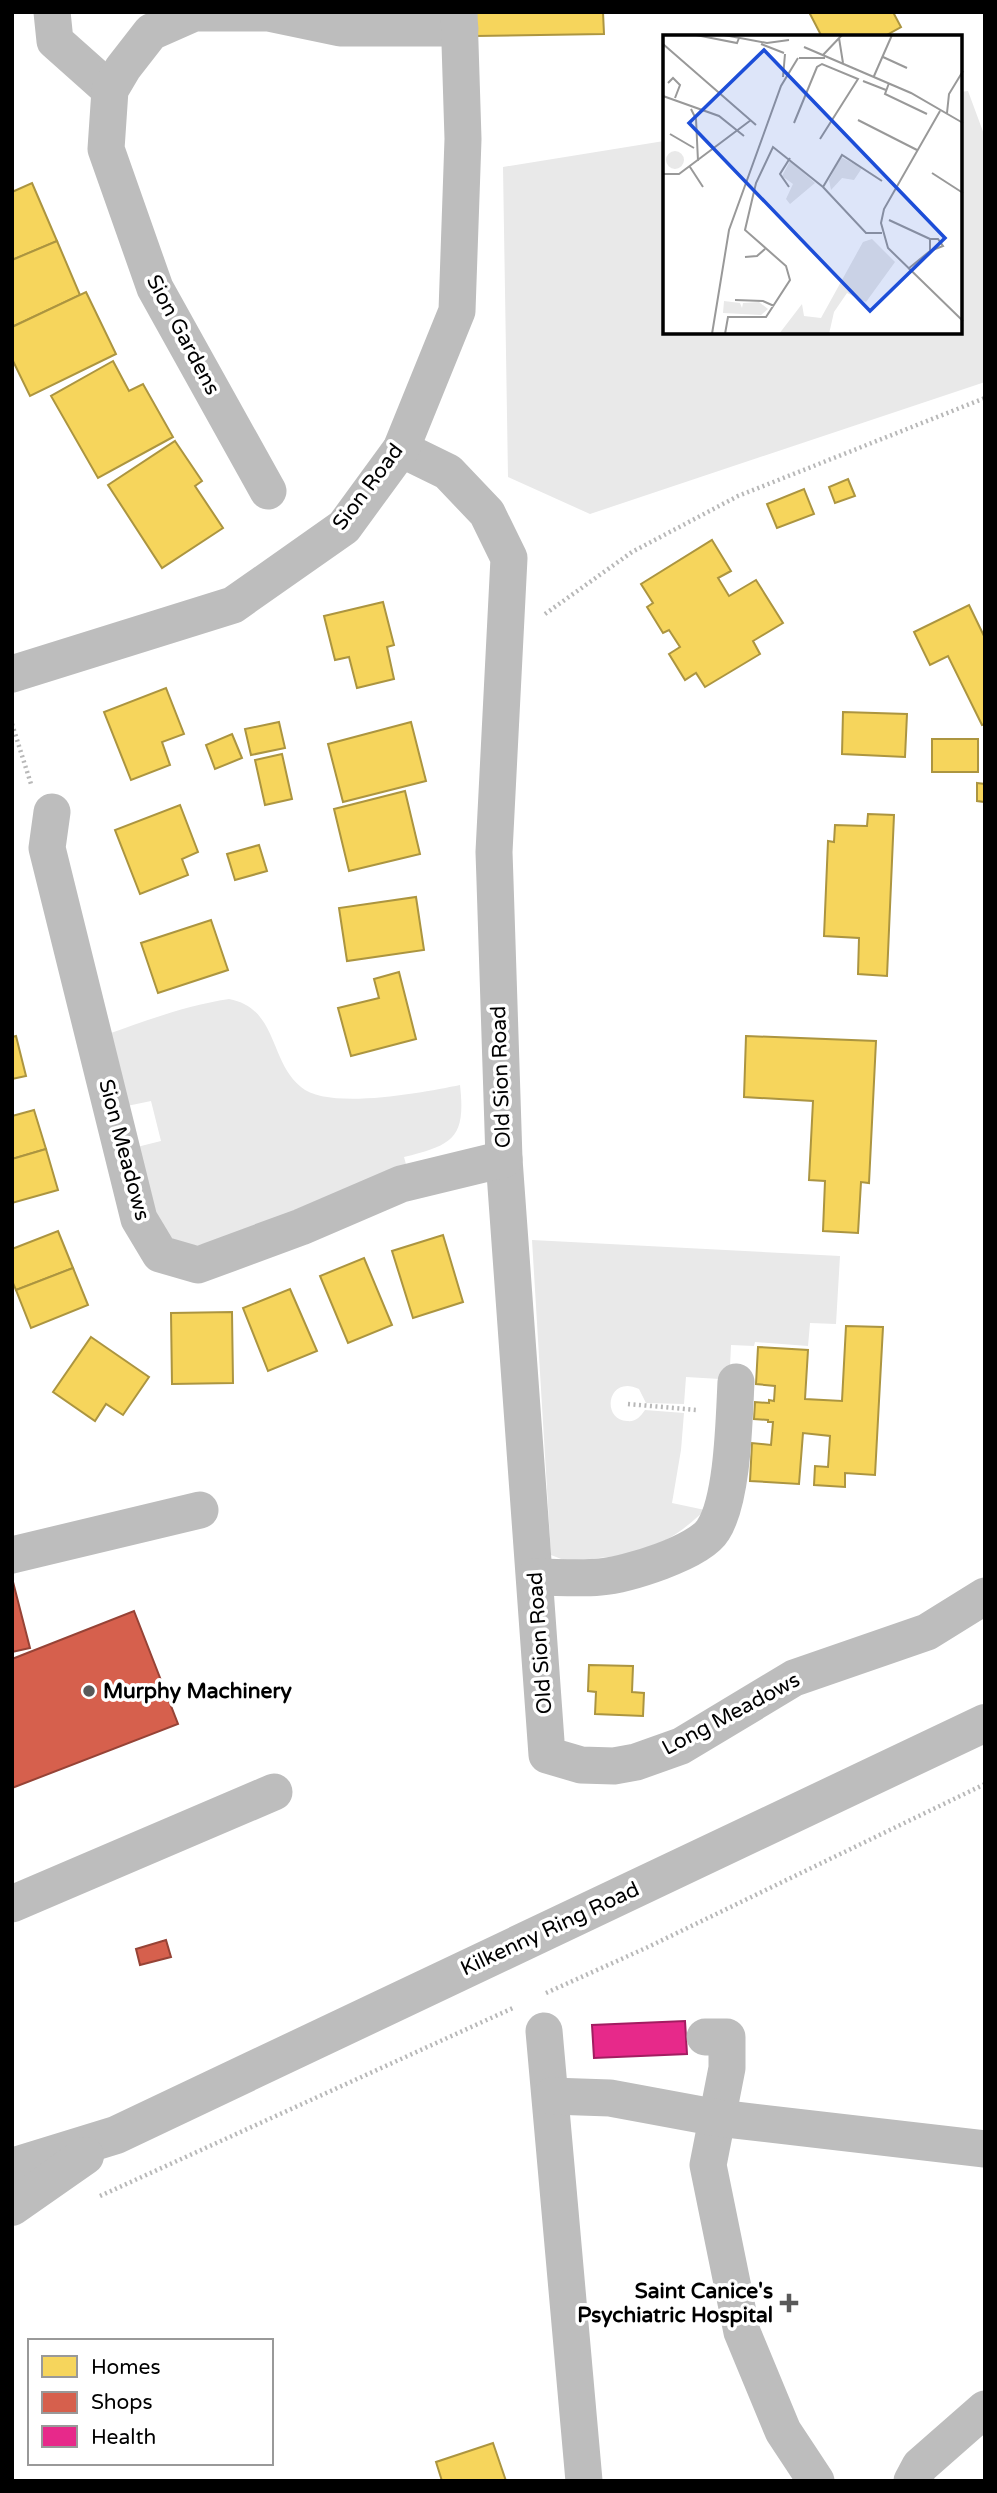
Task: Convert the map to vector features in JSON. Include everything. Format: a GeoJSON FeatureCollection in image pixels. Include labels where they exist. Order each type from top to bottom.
{"type":"FeatureCollection","features":[{"type":"Feature","properties":{"kind":"highway","name":"Kilkenny Ring Road"},"geometry":{"type":"LineString","coordinates":[[12,2167],[116,2135],[985,1723]]}},
{"type":"Feature","properties":{"kind":"highway","name":"Kilkenny Ring Road"},"geometry":{"type":"LineString","coordinates":[[12,2207],[116,2135]]}},
{"type":"Feature","properties":{"kind":"street"},"geometry":{"type":"LineString","coordinates":[[52,12],[55,41],[110,90]]}},
{"type":"Feature","properties":{"kind":"street","name":"Sion Gardens"},"geometry":{"type":"LineString","coordinates":[[268,492],[155,288],[106,149],[110,90],[151,32],[194,12],[268,13],[340,27],[459,20]]}},
{"type":"Feature","properties":{"kind":"street","name":"Sion Road"},"geometry":{"type":"LineString","coordinates":[[12,674],[233,605],[344,527],[401,449],[457,311],[463,139],[459,20]]}},
{"type":"Feature","properties":{"kind":"street","name":"Old Sion Road"},"geometry":{"type":"LineString","coordinates":[[401,449],[448,472],[487,513],[509,558],[494,852],[504,1159],[547,1755]]}},
{"type":"Feature","properties":{"kind":"street","name":"Sion Meadows"},"geometry":{"type":"LineString","coordinates":[[42,799],[47,848],[139,1219],[160,1254],[198,1265],[301,1227],[401,1184],[504,1159]]}},
{"type":"Feature","properties":{"kind":"street"},"geometry":{"type":"LineString","coordinates":[[535,1577],[600,1577],[654,1565],[711,1533],[721,1513],[732,1454],[736,1382]]}},
{"type":"Feature","properties":{"kind":"street"},"geometry":{"type":"LineString","coordinates":[[12,1555],[200,1510]]}},
{"type":"Feature","properties":{"kind":"street","name":"Long Meadows"},"geometry":{"type":"LineString","coordinates":[[547,1755],[582,1765],[614,1766],[681,1746],[794,1678],[927,1632],[985,1596]]}},
{"type":"Feature","properties":{"kind":"street"},"geometry":{"type":"LineString","coordinates":[[12,1904],[274,1792]]}},
{"type":"Feature","properties":{"kind":"street"},"geometry":{"type":"LineString","coordinates":[[536,2010],[551,2096],[584,2481]]}},
{"type":"Feature","properties":{"kind":"street"},"geometry":{"type":"LineString","coordinates":[[705,2037],[727,2037],[727,2068],[708,2165],[742,2332],[783,2431],[816,2481]]}},
{"type":"Feature","properties":{"kind":"street"},"geometry":{"type":"LineString","coordinates":[[551,2096],[610,2098],[718,2118],[985,2149]]}},
{"type":"Feature","properties":{"kind":"street"},"geometry":{"type":"LineString","coordinates":[[912,2481],[920,2466],[985,2409]]}},
{"type":"Feature","properties":{"kind":"path"},"geometry":{"type":"LineString","coordinates":[[505,643],[632,552],[738,496],[985,398]]}},
{"type":"Feature","properties":{"kind":"path"},"geometry":{"type":"LineString","coordinates":[[12,724],[42,799]]}},
{"type":"Feature","properties":{"kind":"path"},"geometry":{"type":"LineString","coordinates":[[628,1404],[684,1409]]}},
{"type":"Feature","properties":{"kind":"path"},"geometry":{"type":"LineString","coordinates":[[91,2200],[536,2010],[648,1947],[985,1784]]}},
{"type":"Feature","properties":{"kind":"shaded area"},"geometry":{"type":"Polygon","coordinates":[[[968,91],[985,137],[985,382],[590,514],[508,477],[503,167],[663,141],[663,334],[962,334],[962,92],[968,91]]]}},
{"type":"Feature","properties":{"kind":"shaded area"},"geometry":{"type":"Polygon","coordinates":[[[229,999],[245,1004],[265,1024],[283,1064],[301,1087],[314,1094],[354,1099],[402,1095],[460,1085],[461,1117],[458,1128],[445,1143],[404,1157],[407,1168],[217,1241],[190,1247],[178,1245],[159,1230],[137,1147],[161,1141],[151,1101],[127,1106],[108,1034],[183,1009],[229,999]]]}},
{"type":"Feature","properties":{"kind":"shaded area"},"geometry":{"type":"Polygon","coordinates":[[[532,1240],[840,1256],[836,1324],[810,1323],[808,1346],[755,1342],[754,1346],[731,1345],[730,1367],[720,1379],[686,1377],[684,1404],[646,1403],[639,1389],[628,1386],[620,1387],[614,1392],[611,1399],[613,1413],[627,1421],[633,1421],[645,1410],[684,1413],[672,1503],[705,1510],[674,1535],[645,1549],[574,1560],[574,1564],[551,1555],[532,1240]]]}},
{"type":"Feature","properties":{"kind":"building: Homes"},"geometry":{"type":"Polygon","coordinates":[[[475,12],[603,12],[604,34],[476,36],[475,12]]]}},
{"type":"Feature","properties":{"kind":"building: Homes"},"geometry":{"type":"Polygon","coordinates":[[[809,12],[893,12],[901,27],[887,35],[821,35],[809,12]]]}},
{"type":"Feature","properties":{"kind":"building: Homes"},"geometry":{"type":"Polygon","coordinates":[[[32,183],[57,241],[12,260],[12,192],[32,183]]]}},
{"type":"Feature","properties":{"kind":"building: Homes"},"geometry":{"type":"Polygon","coordinates":[[[57,241],[80,295],[12,327],[12,260],[57,241]]]}},
{"type":"Feature","properties":{"kind":"building: Homes"},"geometry":{"type":"Polygon","coordinates":[[[86,292],[116,354],[30,396],[12,359],[12,327],[86,292]]]}},
{"type":"Feature","properties":{"kind":"building: Homes"},"geometry":{"type":"Polygon","coordinates":[[[113,361],[129,391],[143,384],[173,437],[98,478],[51,396],[113,361]]]}},
{"type":"Feature","properties":{"kind":"building: Homes"},"geometry":{"type":"Polygon","coordinates":[[[175,441],[202,481],[195,486],[223,528],[162,568],[108,485],[175,441]]]}},
{"type":"Feature","properties":{"kind":"building: Homes"},"geometry":{"type":"Polygon","coordinates":[[[848,479],[855,496],[835,503],[829,487],[848,479]]]}},
{"type":"Feature","properties":{"kind":"building: Homes"},"geometry":{"type":"Polygon","coordinates":[[[804,489],[814,514],[777,528],[767,504],[804,489]]]}},
{"type":"Feature","properties":{"kind":"building: Homes"},"geometry":{"type":"Polygon","coordinates":[[[712,540],[731,571],[718,578],[729,596],[756,580],[783,623],[753,641],[760,654],[705,687],[696,673],[685,680],[669,654],[680,647],[669,630],[663,633],[647,607],[653,603],[641,584],[712,540]]]}},
{"type":"Feature","properties":{"kind":"building: Homes"},"geometry":{"type":"Polygon","coordinates":[[[383,602],[394,645],[387,647],[394,679],[357,688],[349,657],[335,660],[324,616],[383,602]]]}},
{"type":"Feature","properties":{"kind":"building: Homes"},"geometry":{"type":"Polygon","coordinates":[[[969,605],[985,638],[985,724],[982,725],[948,656],[930,665],[914,632],[969,605]]]}},
{"type":"Feature","properties":{"kind":"building: Homes"},"geometry":{"type":"Polygon","coordinates":[[[166,688],[184,734],[162,742],[170,765],[131,780],[104,712],[166,688]]]}},
{"type":"Feature","properties":{"kind":"building: Homes"},"geometry":{"type":"Polygon","coordinates":[[[843,712],[907,714],[905,757],[842,754],[843,712]]]}},
{"type":"Feature","properties":{"kind":"building: Homes"},"geometry":{"type":"Polygon","coordinates":[[[279,722],[285,748],[251,755],[245,729],[279,722]]]}},
{"type":"Feature","properties":{"kind":"building: Homes"},"geometry":{"type":"Polygon","coordinates":[[[411,722],[426,781],[343,802],[328,744],[411,722]]]}},
{"type":"Feature","properties":{"kind":"building: Homes"},"geometry":{"type":"Polygon","coordinates":[[[232,734],[242,758],[215,769],[206,745],[232,734]]]}},
{"type":"Feature","properties":{"kind":"building: Homes"},"geometry":{"type":"Polygon","coordinates":[[[932,739],[978,739],[978,772],[932,772],[932,739]]]}},
{"type":"Feature","properties":{"kind":"building: Homes"},"geometry":{"type":"Polygon","coordinates":[[[282,754],[292,799],[265,805],[255,760],[282,754]]]}},
{"type":"Feature","properties":{"kind":"building: Homes"},"geometry":{"type":"Polygon","coordinates":[[[977,783],[985,784],[985,802],[977,801],[977,783]]]}},
{"type":"Feature","properties":{"kind":"building: Homes"},"geometry":{"type":"Polygon","coordinates":[[[405,791],[420,854],[349,871],[334,809],[405,791]]]}},
{"type":"Feature","properties":{"kind":"building: Homes"},"geometry":{"type":"Polygon","coordinates":[[[180,805],[198,852],[182,859],[188,875],[140,894],[115,830],[180,805]]]}},
{"type":"Feature","properties":{"kind":"building: Homes"},"geometry":{"type":"Polygon","coordinates":[[[868,814],[894,815],[887,976],[858,974],[859,938],[824,936],[828,841],[834,842],[835,825],[867,826],[868,814]]]}},
{"type":"Feature","properties":{"kind":"building: Homes"},"geometry":{"type":"Polygon","coordinates":[[[259,845],[267,871],[235,880],[227,854],[259,845]]]}},
{"type":"Feature","properties":{"kind":"building: Homes"},"geometry":{"type":"Polygon","coordinates":[[[416,897],[424,950],[347,961],[339,908],[416,897]]]}},
{"type":"Feature","properties":{"kind":"building: Homes"},"geometry":{"type":"Polygon","coordinates":[[[211,920],[228,970],[158,993],[141,943],[211,920]]]}},
{"type":"Feature","properties":{"kind":"building: Homes"},"geometry":{"type":"Polygon","coordinates":[[[399,972],[416,1039],[351,1056],[338,1008],[379,998],[374,979],[399,972]]]}},
{"type":"Feature","properties":{"kind":"building: Homes"},"geometry":{"type":"Polygon","coordinates":[[[16,1036],[26,1076],[12,1079],[12,1037],[16,1036]]]}},
{"type":"Feature","properties":{"kind":"building: Homes"},"geometry":{"type":"Polygon","coordinates":[[[746,1036],[876,1041],[869,1183],[861,1182],[858,1233],[823,1231],[825,1181],[809,1180],[813,1101],[744,1097],[746,1036]]]}},
{"type":"Feature","properties":{"kind":"building: Homes"},"geometry":{"type":"Polygon","coordinates":[[[34,1110],[46,1149],[12,1159],[12,1116],[34,1110]]]}},
{"type":"Feature","properties":{"kind":"building: Homes"},"geometry":{"type":"Polygon","coordinates":[[[46,1149],[58,1190],[12,1203],[12,1159],[46,1149]]]}},
{"type":"Feature","properties":{"kind":"building: Homes"},"geometry":{"type":"Polygon","coordinates":[[[58,1231],[73,1268],[16,1290],[12,1281],[12,1249],[58,1231]]]}},
{"type":"Feature","properties":{"kind":"building: Homes"},"geometry":{"type":"Polygon","coordinates":[[[443,1235],[463,1302],[413,1318],[392,1251],[443,1235]]]}},
{"type":"Feature","properties":{"kind":"building: Homes"},"geometry":{"type":"Polygon","coordinates":[[[364,1258],[392,1325],[348,1343],[320,1276],[364,1258]]]}},
{"type":"Feature","properties":{"kind":"building: Homes"},"geometry":{"type":"Polygon","coordinates":[[[73,1268],[88,1305],[31,1328],[16,1290],[73,1268]]]}},
{"type":"Feature","properties":{"kind":"building: Homes"},"geometry":{"type":"Polygon","coordinates":[[[290,1289],[317,1351],[268,1371],[243,1308],[290,1289]]]}},
{"type":"Feature","properties":{"kind":"building: Homes"},"geometry":{"type":"Polygon","coordinates":[[[232,1312],[233,1383],[172,1384],[171,1313],[232,1312]]]}},
{"type":"Feature","properties":{"kind":"building: Homes"},"geometry":{"type":"Polygon","coordinates":[[[846,1326],[883,1327],[875,1475],[845,1473],[845,1487],[814,1485],[815,1466],[828,1467],[830,1436],[803,1433],[799,1484],[750,1481],[752,1443],[771,1445],[773,1422],[754,1419],[755,1402],[774,1401],[775,1386],[756,1384],[758,1347],[808,1350],[805,1399],[842,1401],[846,1326]]]}},
{"type":"Feature","properties":{"kind":"building: Homes"},"geometry":{"type":"Polygon","coordinates":[[[91,1337],[149,1377],[123,1415],[106,1404],[95,1421],[53,1392],[91,1337]]]}},
{"type":"Feature","properties":{"kind":"building: Homes"},"geometry":{"type":"Polygon","coordinates":[[[589,1665],[633,1666],[632,1692],[644,1693],[643,1716],[595,1714],[596,1692],[588,1691],[589,1665]]]}},
{"type":"Feature","properties":{"kind":"building: Homes"},"geometry":{"type":"Polygon","coordinates":[[[493,2443],[506,2481],[442,2481],[436,2462],[493,2443]]]}},
{"type":"Feature","properties":{"kind":"building: Shops"},"geometry":{"type":"Polygon","coordinates":[[[12,1578],[30,1648],[12,1652],[12,1578]]]}},
{"type":"Feature","properties":{"kind":"building: Shops","name":"Murphy Machinery"},"geometry":{"type":"Polygon","coordinates":[[[134,1611],[178,1724],[12,1788],[12,1659],[134,1611]]]}},
{"type":"Feature","properties":{"kind":"building: Shops"},"geometry":{"type":"Polygon","coordinates":[[[166,1940],[171,1957],[140,1965],[136,1949],[166,1940]]]}},
{"type":"Feature","properties":{"kind":"building: Health"},"geometry":{"type":"Polygon","coordinates":[[[685,2021],[687,2054],[594,2058],[592,2025],[685,2021]]]}},
{"type":"Feature","properties":{"kind":"place","name":"Murphy Machinery"},"geometry":{"type":"Point","coordinates":[89,1691]}},
{"type":"Feature","properties":{"kind":"place","name":"Saint Canice's Psychiatric Hospital"},"geometry":{"type":"Point","coordinates":[789,2303]}}]}
